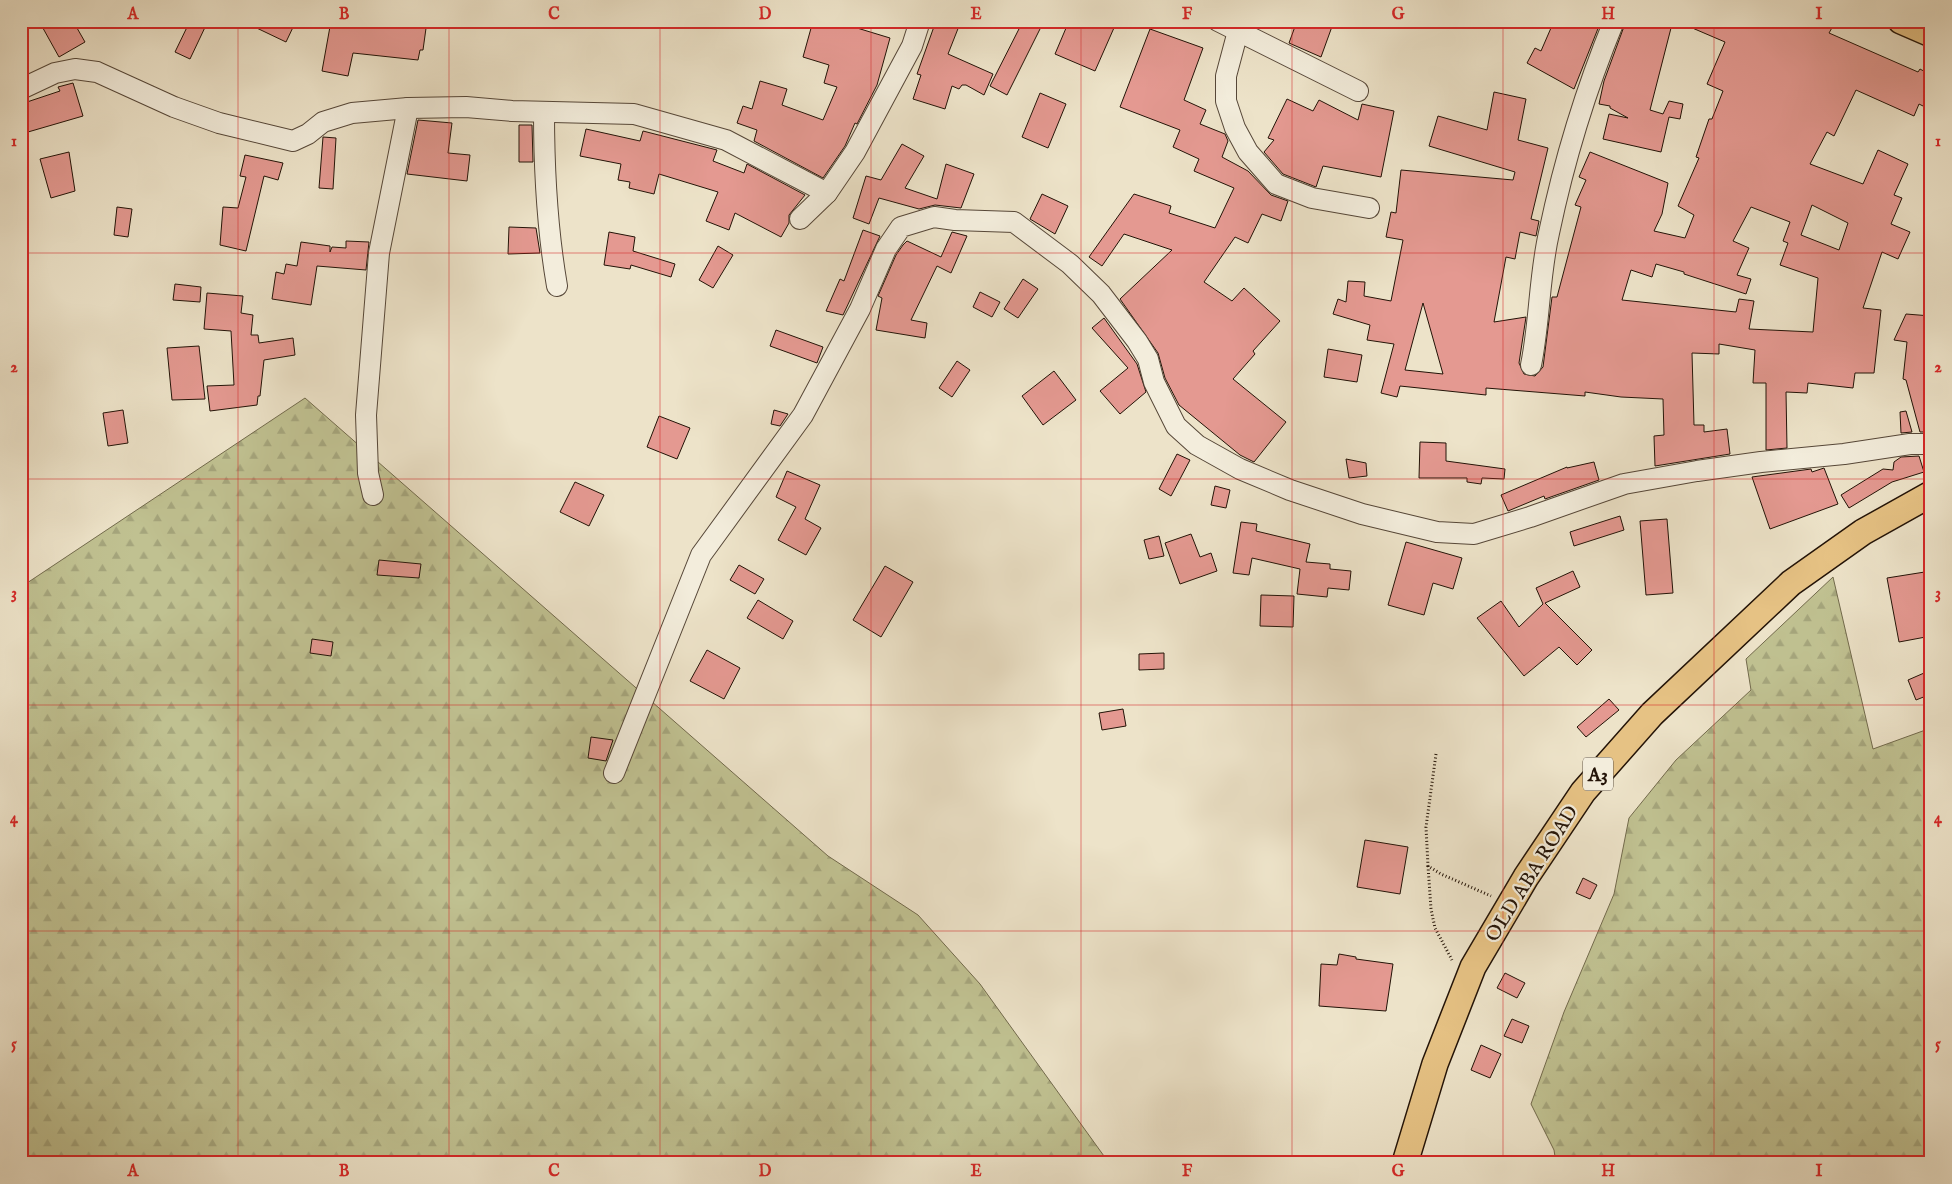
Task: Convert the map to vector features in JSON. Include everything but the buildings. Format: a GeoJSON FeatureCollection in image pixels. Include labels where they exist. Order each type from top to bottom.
{"type":"FeatureCollection","features":[{"type":"Feature","properties":{"kind":"main road"},"geometry":{"type":"LineString","coordinates":[[1901,21],[1931,34]]}},
{"type":"Feature","properties":{"kind":"main road","name":"OLD ABA ROAD"},"geometry":{"type":"LineString","coordinates":[[1405,1163],[1435,1064],[1473,967],[1526,877],[1583,792],[1652,714],[1791,583],[1863,532],[1931,494]]}},
{"type":"Feature","properties":{"kind":"street"},"geometry":{"type":"LineString","coordinates":[[800,220],[827,193],[854,152],[912,46],[920,21]]}},
{"type":"Feature","properties":{"kind":"street"},"geometry":{"type":"LineString","coordinates":[[1218,21],[1358,91]]}},
{"type":"Feature","properties":{"kind":"street"},"geometry":{"type":"LineString","coordinates":[[1531,365],[1536,340],[1548,234],[1583,109],[1614,21]]}},
{"type":"Feature","properties":{"kind":"street"},"geometry":{"type":"LineString","coordinates":[[1238,31],[1226,76],[1226,101],[1235,128],[1248,152],[1276,184],[1312,198],[1369,208]]}},
{"type":"Feature","properties":{"kind":"street"},"geometry":{"type":"LineString","coordinates":[[21,89],[55,73],[75,68],[97,72],[174,107],[220,123],[293,141],[308,134],[323,122],[352,113],[408,108],[466,107],[544,112],[634,114],[726,140],[827,193]]}},
{"type":"Feature","properties":{"kind":"street"},"geometry":{"type":"LineString","coordinates":[[373,495],[368,473],[366,415],[379,253],[408,108]]}},
{"type":"Feature","properties":{"kind":"street"},"geometry":{"type":"LineString","coordinates":[[544,112],[544,184],[549,240],[558,286]]}},
{"type":"Feature","properties":{"kind":"street"},"geometry":{"type":"LineString","coordinates":[[614,773],[700,555],[803,414],[860,309],[886,249],[901,227],[934,217],[955,220],[1014,222],[1070,264],[1101,294],[1137,341],[1148,359],[1154,382],[1176,426],[1197,445],[1240,469],[1290,490],[1362,514],[1437,532],[1474,534],[1530,517],[1624,484],[1688,472],[1761,462],[1844,454],[1910,444],[1931,444]]}},
{"type":"Feature","properties":{"kind":"path"},"geometry":{"type":"LineString","coordinates":[[1436,754],[1427,810],[1431,909],[1435,928],[1452,960]]}},
{"type":"Feature","properties":{"kind":"path"},"geometry":{"type":"LineString","coordinates":[[1428,866],[1441,874],[1492,896]]}},
{"type":"Feature","properties":{"kind":"green space"},"geometry":{"type":"Polygon","coordinates":[[[305,398],[828,856],[918,915],[980,984],[1109,1163],[21,1163],[21,587],[305,398]]]}},
{"type":"Feature","properties":{"kind":"green space"},"geometry":{"type":"Polygon","coordinates":[[[1833,577],[1873,749],[1931,728],[1931,1163],[1556,1163],[1554,1150],[1531,1104],[1564,1012],[1614,894],[1629,818],[1676,760],[1751,690],[1746,659],[1833,577]]]}}]}
